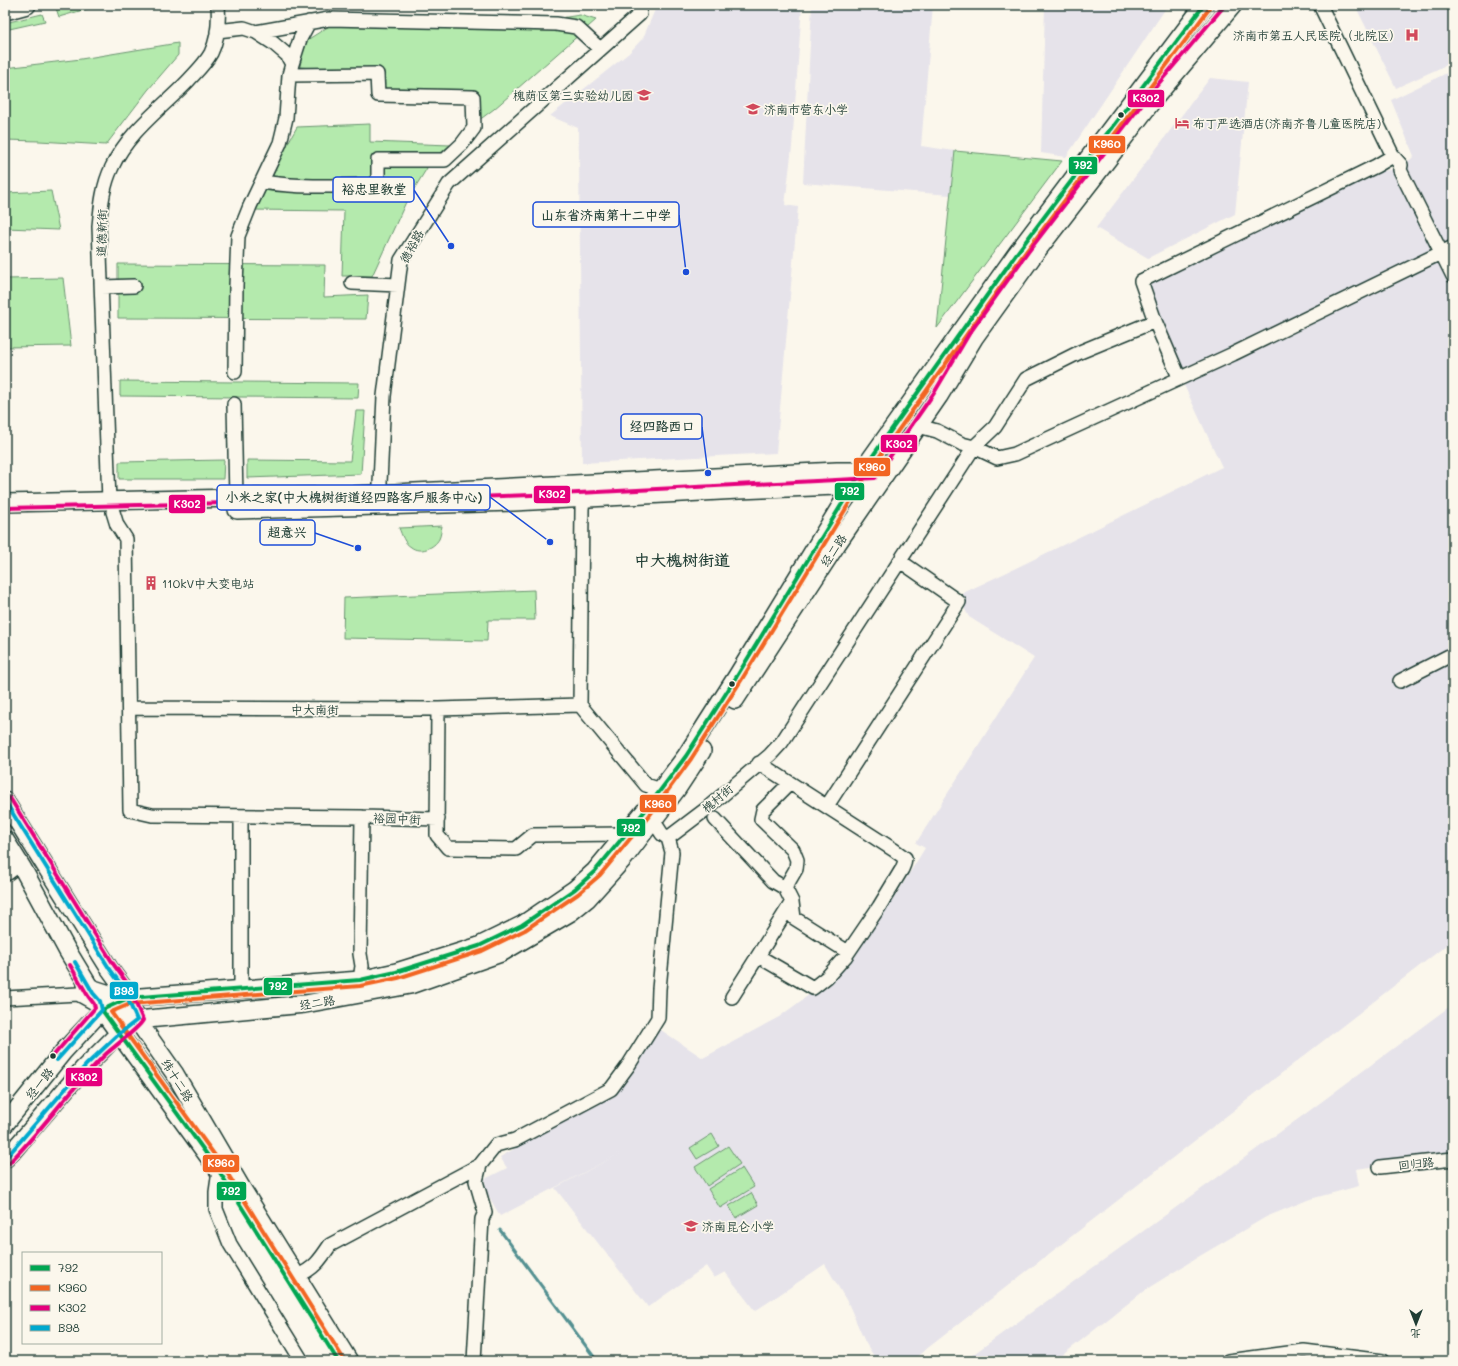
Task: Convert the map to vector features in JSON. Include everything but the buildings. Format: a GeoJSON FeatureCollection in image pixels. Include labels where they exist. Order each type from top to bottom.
{"type":"FeatureCollection","features":[{"type":"Feature","properties":{"kind":"main road"},"geometry":{"type":"LineString","coordinates":[[5,11],[27,5]]}},
{"type":"Feature","properties":{"kind":"main road"},"geometry":{"type":"LineString","coordinates":[[862,471],[1017,253],[1204,5]]}},
{"type":"Feature","properties":{"kind":"main road"},"geometry":{"type":"LineString","coordinates":[[878,484],[939,396],[974,338],[1033,256],[1154,100],[1233,5]]}},
{"type":"Feature","properties":{"kind":"main road"},"geometry":{"type":"LineString","coordinates":[[5,514],[236,498],[381,500],[862,471],[878,484]]}},
{"type":"Feature","properties":{"kind":"main road","name":"经二路"},"geometry":{"type":"LineString","coordinates":[[128,998],[360,980],[396,972],[479,946],[522,926],[575,888],[595,871],[658,794],[686,756],[862,471]]}},
{"type":"Feature","properties":{"kind":"main road"},"geometry":{"type":"LineString","coordinates":[[5,503],[111,506],[381,500],[583,499],[878,484]]}},
{"type":"Feature","properties":{"kind":"main road","name":"经二路"},"geometry":{"type":"LineString","coordinates":[[137,1020],[312,1003],[410,985],[500,953],[571,912],[587,899],[625,857],[677,789],[837,544],[878,484]]}},
{"type":"Feature","properties":{"kind":"main road","name":"纬十二路"},"geometry":{"type":"LineString","coordinates":[[5,801],[109,968],[122,986],[137,1020],[175,1074],[242,1187],[349,1361]]}},
{"type":"Feature","properties":{"kind":"main road","name":"纬十二路"},"geometry":{"type":"LineString","coordinates":[[5,840],[20,864],[67,950],[100,1001],[102,1010],[219,1171],[338,1361]]}},
{"type":"Feature","properties":{"kind":"main road","name":"经一路"},"geometry":{"type":"LineString","coordinates":[[5,1124],[63,1052],[102,1010],[128,998]]}},
{"type":"Feature","properties":{"kind":"main road","name":"经一路"},"geometry":{"type":"LineString","coordinates":[[5,1158],[12,1152],[83,1069],[118,1033],[137,1020]]}},
{"type":"Feature","properties":{"kind":"street","name":"道德新街"},"geometry":{"type":"LineString","coordinates":[[111,506],[99,222],[102,198],[112,167],[132,136],[173,97],[202,66],[212,52],[217,32],[218,5]]}},
{"type":"Feature","properties":{"kind":"street","name":"德裕路"},"geometry":{"type":"LineString","coordinates":[[381,500],[384,396],[401,260],[449,184],[640,14],[640,5]]}},
{"type":"Feature","properties":{"kind":"street"},"geometry":{"type":"LineString","coordinates":[[1320,5],[1393,156],[1401,165],[1400,170],[1447,250],[1453,276]]}},
{"type":"Feature","properties":{"kind":"street"},"geometry":{"type":"LineString","coordinates":[[256,32],[329,19],[556,24],[576,27],[600,49]]}},
{"type":"Feature","properties":{"kind":"street"},"geometry":{"type":"LineString","coordinates":[[235,372],[238,236],[280,143],[286,118],[291,70],[300,39],[309,22]]}},
{"type":"Feature","properties":{"kind":"street"},"geometry":{"type":"LineString","coordinates":[[217,32],[244,28],[256,32],[273,43],[287,55],[291,70]]}},
{"type":"Feature","properties":{"kind":"street"},"geometry":{"type":"LineString","coordinates":[[262,182],[279,185],[378,185],[378,160],[445,160],[462,144],[474,128],[473,97],[378,95],[377,74],[291,70]]}},
{"type":"Feature","properties":{"kind":"street"},"geometry":{"type":"LineString","coordinates":[[1179,377],[1155,321],[1141,281],[1376,166],[1393,156]]}},
{"type":"Feature","properties":{"kind":"street"},"geometry":{"type":"LineString","coordinates":[[918,426],[937,431],[962,444],[974,447],[997,458],[1015,454],[1179,377],[1233,354],[1447,250]]}},
{"type":"Feature","properties":{"kind":"street"},"geometry":{"type":"LineString","coordinates":[[352,283],[398,285]]}},
{"type":"Feature","properties":{"kind":"street"},"geometry":{"type":"LineString","coordinates":[[102,287],[134,286]]}},
{"type":"Feature","properties":{"kind":"street","name":"槐村街"},"geometry":{"type":"LineString","coordinates":[[668,838],[705,810],[770,755],[782,742],[974,447],[995,427],[1026,379],[1080,352],[1155,321]]}},
{"type":"Feature","properties":{"kind":"street"},"geometry":{"type":"LineString","coordinates":[[234,404],[236,498]]}},
{"type":"Feature","properties":{"kind":"street"},"geometry":{"type":"LineString","coordinates":[[583,499],[580,705],[646,785],[655,788],[658,794]]}},
{"type":"Feature","properties":{"kind":"street"},"geometry":{"type":"LineString","coordinates":[[111,506],[117,525],[126,539],[130,708],[130,810],[152,816],[362,817]]}},
{"type":"Feature","properties":{"kind":"street"},"geometry":{"type":"LineString","coordinates":[[827,806],[959,602],[900,561]]}},
{"type":"Feature","properties":{"kind":"street"},"geometry":{"type":"LineString","coordinates":[[1400,681],[1453,654]]}},
{"type":"Feature","properties":{"kind":"street","name":"中大南街"},"geometry":{"type":"LineString","coordinates":[[130,708],[438,709],[580,705]]}},
{"type":"Feature","properties":{"kind":"street","name":"裕园中街"},"geometry":{"type":"LineString","coordinates":[[360,980],[362,966],[360,954],[362,817],[438,819],[438,709]]}},
{"type":"Feature","properties":{"kind":"street"},"geometry":{"type":"LineString","coordinates":[[758,956],[813,988],[827,977],[848,952],[879,907],[902,869],[905,858],[827,806],[759,764]]}},
{"type":"Feature","properties":{"kind":"street"},"geometry":{"type":"LineString","coordinates":[[785,888],[796,869],[797,860],[794,850],[761,819],[763,810],[790,783]]}},
{"type":"Feature","properties":{"kind":"street"},"geometry":{"type":"LineString","coordinates":[[241,816],[242,990]]}},
{"type":"Feature","properties":{"kind":"street"},"geometry":{"type":"LineString","coordinates":[[438,819],[437,835],[448,848],[516,849],[533,835],[626,834]]}},
{"type":"Feature","properties":{"kind":"street"},"geometry":{"type":"LineString","coordinates":[[715,819],[773,881],[785,888],[792,902],[794,918],[848,952]]}},
{"type":"Feature","properties":{"kind":"street"},"geometry":{"type":"LineString","coordinates":[[297,1276],[317,1264],[330,1245],[480,1165],[496,1145],[515,1140],[611,1090],[658,1018],[659,990],[672,852],[668,838],[662,834],[653,820]]}},
{"type":"Feature","properties":{"kind":"street"},"geometry":{"type":"LineString","coordinates":[[5,874],[20,864]]}},
{"type":"Feature","properties":{"kind":"street"},"geometry":{"type":"LineString","coordinates":[[732,997],[792,902]]}},
{"type":"Feature","properties":{"kind":"street","name":"经二路"},"geometry":{"type":"LineString","coordinates":[[5,990],[88,984],[128,998]]}},
{"type":"Feature","properties":{"kind":"street","name":"经二路"},"geometry":{"type":"LineString","coordinates":[[5,998],[78,994],[96,1004],[102,1010],[137,1020]]}},
{"type":"Feature","properties":{"kind":"street","name":"回归路"},"geometry":{"type":"LineString","coordinates":[[1380,1167],[1453,1159]]}},
{"type":"Feature","properties":{"kind":"street"},"geometry":{"type":"LineString","coordinates":[[474,1361],[482,1219],[485,1212],[476,1181],[480,1165]]}},
{"type":"Feature","properties":{"kind":"street"},"geometry":{"type":"LineString","coordinates":[[219,1171],[216,1192],[216,1209],[230,1244],[302,1361]]}},
{"type":"Feature","properties":{"kind":"street"},"geometry":{"type":"LineString","coordinates":[[1228,1361],[1304,1351],[1383,1361]]}},
{"type":"Feature","properties":{"kind":"shaded area"},"geometry":{"type":"Polygon","coordinates":[[[657,5],[802,5],[792,147],[785,205],[798,207],[776,453],[582,463],[578,128],[550,116],[629,53],[643,38],[657,5]]]}},
{"type":"Feature","properties":{"kind":"shaded area"},"geometry":{"type":"Polygon","coordinates":[[[812,5],[933,5],[921,146],[955,151],[950,195],[803,183],[812,5]]]}},
{"type":"Feature","properties":{"kind":"shaded area"},"geometry":{"type":"Polygon","coordinates":[[[1045,5],[1168,5],[1066,157],[1041,153],[1045,5]]]}},
{"type":"Feature","properties":{"kind":"shaded area","name":"济南市第五人民医院（北院区）"},"geometry":{"type":"Polygon","coordinates":[[[1355,5],[1436,5],[1453,8],[1453,62],[1396,88],[1355,5]]]}},
{"type":"Feature","properties":{"kind":"shaded area"},"geometry":{"type":"Polygon","coordinates":[[[1453,70],[1453,940],[911,1361],[877,1361],[865,1342],[849,1305],[825,1264],[755,1311],[725,1272],[714,1278],[706,1266],[648,1307],[555,1188],[621,1153],[500,1216],[486,1191],[485,1179],[507,1168],[500,1157],[617,1091],[658,1028],[703,1058],[779,1017],[848,966],[896,895],[925,848],[916,843],[1034,658],[969,617],[960,600],[963,593],[1222,467],[1184,385],[1186,375],[1163,320],[1146,287],[1382,171],[1390,170],[1410,160],[1414,156],[1391,100],[1453,70]]]}},
{"type":"Feature","properties":{"kind":"shaded area"},"geometry":{"type":"Polygon","coordinates":[[[1210,78],[1248,82],[1235,214],[1148,258],[1096,228],[1210,78]]]}},
{"type":"Feature","properties":{"kind":"shaded area"},"geometry":{"type":"Polygon","coordinates":[[[1453,1004],[1453,1156],[1356,1169],[1359,1186],[1310,1199],[1266,1217],[1145,1290],[1055,1361],[964,1361],[1305,1114],[1453,1004]]]}},
{"type":"Feature","properties":{"kind":"green space"},"geometry":{"type":"Polygon","coordinates":[[[67,5],[100,5],[59,17],[56,8],[67,5]]]}},
{"type":"Feature","properties":{"kind":"green space"},"geometry":{"type":"Polygon","coordinates":[[[42,14],[45,21],[5,30],[5,23],[42,14]]]}},
{"type":"Feature","properties":{"kind":"green space"},"geometry":{"type":"Polygon","coordinates":[[[580,15],[596,20],[494,109],[470,127],[469,102],[387,93],[372,73],[300,67],[304,42],[334,23],[548,20],[580,15]]]}},
{"type":"Feature","properties":{"kind":"green space"},"geometry":{"type":"Polygon","coordinates":[[[178,43],[178,55],[148,90],[106,145],[5,140],[5,68],[81,59],[178,43]]]}},
{"type":"Feature","properties":{"kind":"green space"},"geometry":{"type":"Polygon","coordinates":[[[370,124],[370,142],[450,145],[432,160],[406,202],[372,276],[342,276],[344,211],[250,210],[297,127],[370,124]]]}},
{"type":"Feature","properties":{"kind":"green space"},"geometry":{"type":"Polygon","coordinates":[[[955,151],[1062,161],[937,328],[955,151]]]}},
{"type":"Feature","properties":{"kind":"green space"},"geometry":{"type":"Polygon","coordinates":[[[51,191],[59,230],[5,228],[5,193],[51,191]]]}},
{"type":"Feature","properties":{"kind":"green space"},"geometry":{"type":"Polygon","coordinates":[[[118,264],[325,265],[324,297],[368,295],[366,319],[118,318],[118,264]]]}},
{"type":"Feature","properties":{"kind":"green space"},"geometry":{"type":"Polygon","coordinates":[[[63,278],[71,346],[5,347],[5,279],[63,278]]]}},
{"type":"Feature","properties":{"kind":"green space"},"geometry":{"type":"Polygon","coordinates":[[[120,381],[359,383],[358,398],[120,396],[120,381]]]}},
{"type":"Feature","properties":{"kind":"green space"},"geometry":{"type":"Polygon","coordinates":[[[356,411],[365,411],[361,474],[247,478],[247,460],[350,461],[356,411]]]}},
{"type":"Feature","properties":{"kind":"green space"},"geometry":{"type":"Polygon","coordinates":[[[224,460],[223,479],[119,479],[119,462],[224,460]]]}},
{"type":"Feature","properties":{"kind":"green space"},"geometry":{"type":"Polygon","coordinates":[[[442,526],[440,537],[437,542],[434,545],[422,550],[415,549],[409,545],[404,539],[399,528],[442,526]]]}},
{"type":"Feature","properties":{"kind":"green space"},"geometry":{"type":"Polygon","coordinates":[[[534,590],[535,620],[488,620],[487,641],[343,638],[344,598],[534,590]]]}},
{"type":"Feature","properties":{"kind":"green space"},"geometry":{"type":"Polygon","coordinates":[[[712,1134],[719,1146],[697,1159],[690,1148],[712,1134]]]}},
{"type":"Feature","properties":{"kind":"green space"},"geometry":{"type":"Polygon","coordinates":[[[728,1146],[740,1164],[707,1186],[695,1167],[728,1146]]]}},
{"type":"Feature","properties":{"kind":"green space"},"geometry":{"type":"Polygon","coordinates":[[[742,1168],[754,1187],[720,1208],[708,1189],[742,1168]]]}},
{"type":"Feature","properties":{"kind":"green space"},"geometry":{"type":"Polygon","coordinates":[[[751,1193],[758,1205],[736,1218],[729,1206],[751,1193]]]}},
{"type":"Feature","properties":{"kind":"waterway"},"geometry":{"type":"LineString","coordinates":[[500,1230],[597,1361]]}},
{"type":"Feature","properties":{"kind":"transit line","name":"792"},"geometry":{"type":"LineString","coordinates":[[338,1361],[219,1171],[102,1010],[128,998],[360,980],[396,972],[479,946],[522,925],[575,889],[595,871],[644,812],[686,756],[737,676],[862,471],[1017,253],[1204,5]]}},
{"type":"Feature","properties":{"kind":"transit line","name":"K302"},"geometry":{"type":"LineString","coordinates":[[5,508],[450,498],[875,478],[934,393],[969,334],[1028,252],[1148,96],[1225,5]]}},
{"type":"Feature","properties":{"kind":"transit line","name":"K960"},"geometry":{"type":"LineString","coordinates":[[343,1358],[224,1168],[111,1012],[130,1004],[360,986],[398,978],[482,951],[525,930],[578,894],[600,875],[649,816],[691,759],[742,679],[867,474],[1022,257],[1209,9]]}},
{"type":"Feature","properties":{"kind":"transit line","name":"K302"},"geometry":{"type":"LineString","coordinates":[[9,1163],[22,1150],[94,1066],[143,1020],[127,983],[114,965],[10,798]]}},
{"type":"Feature","properties":{"kind":"transit line","name":"B98"},"geometry":{"type":"LineString","coordinates":[[5,801],[109,968],[122,986],[137,1020],[119,1034],[86,1065],[5,1159]]}},
{"type":"Feature","properties":{"kind":"transit line","name":"B98"},"geometry":{"type":"LineString","coordinates":[[57,1060],[102,1010],[100,1001],[93,993],[75,962]]}},
{"type":"Feature","properties":{"kind":"transit line","name":"K302"},"geometry":{"type":"LineString","coordinates":[[53,1056],[95,1008],[70,965]]}},
{"type":"Feature","properties":{"kind":"place","name":"济南市第五人民医院（北院区）"},"geometry":{"type":"Point","coordinates":[1412,35]}},
{"type":"Feature","properties":{"kind":"place","name":"槐荫区第三实验幼儿园"},"geometry":{"type":"Point","coordinates":[644,95]}},
{"type":"Feature","properties":{"kind":"place","name":"济南市营东小学"},"geometry":{"type":"Point","coordinates":[753,109]}},
{"type":"Feature","properties":{"kind":"place","name":"布丁严选酒店(济南齐鲁儿童医院店)"},"geometry":{"type":"Point","coordinates":[1182,123]}},
{"type":"Feature","properties":{"kind":"place","name":"裕忠里教堂"},"geometry":{"type":"Point","coordinates":[451,246]}},
{"type":"Feature","properties":{"kind":"place","name":"山东省济南第十二中学"},"geometry":{"type":"Point","coordinates":[686,272]}},
{"type":"Feature","properties":{"kind":"place","name":"经四路西口"},"geometry":{"type":"Point","coordinates":[708,473]}},
{"type":"Feature","properties":{"kind":"place","name":"小米之家(中大槐树街道经四路客户服务中心)"},"geometry":{"type":"Point","coordinates":[550,542]}},
{"type":"Feature","properties":{"kind":"place","name":"超意兴"},"geometry":{"type":"Point","coordinates":[358,548]}},
{"type":"Feature","properties":{"kind":"place","name":"110kV中大变电站"},"geometry":{"type":"Point","coordinates":[151,583]}},
{"type":"Feature","properties":{"kind":"place","name":"济南昆仑小学"},"geometry":{"type":"Point","coordinates":[691,1226]}},
{"type":"Feature","properties":{"kind":"district","name":"中大槐树街道"},"geometry":{"type":"Point","coordinates":[682,559]}}]}
